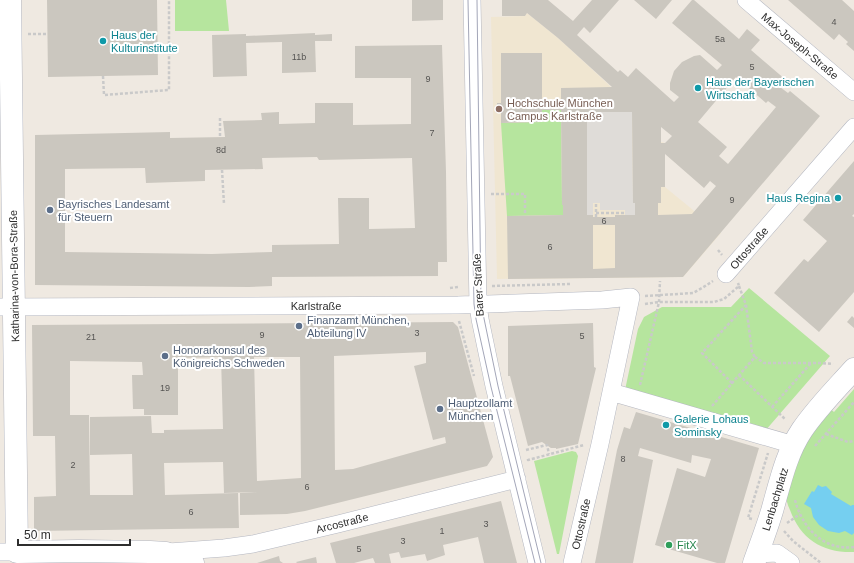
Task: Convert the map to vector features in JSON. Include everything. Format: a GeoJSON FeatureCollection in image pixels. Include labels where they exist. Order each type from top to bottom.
{"type":"FeatureCollection","features":[{"type":"Feature","properties":{"kind":"street","name":"Katharina-von-Bora-Straße"},"geometry":{"type":"LineString","coordinates":[[9,552],[7,307],[10,0]]}},
{"type":"Feature","properties":{"kind":"street","name":"Barer Straße"},"geometry":{"type":"LineString","coordinates":[[472,0],[478,304],[494,386],[537,563]]}},
{"type":"Feature","properties":{"kind":"street","name":"Max-Joseph-Straße"},"geometry":{"type":"LineString","coordinates":[[746,0],[854,92]]}},
{"type":"Feature","properties":{"kind":"street","name":"Ottostraße"},"geometry":{"type":"LineString","coordinates":[[729,270],[854,127]]}},
{"type":"Feature","properties":{"kind":"street","name":"Karlstraße"},"geometry":{"type":"LineString","coordinates":[[7,307],[478,304],[602,300],[630,302]]}},
{"type":"Feature","properties":{"kind":"street","name":"Ottostraße"},"geometry":{"type":"LineString","coordinates":[[572,563],[600,444],[630,302]]}},
{"type":"Feature","properties":{"kind":"street","name":"Lenbachplatz"},"geometry":{"type":"LineString","coordinates":[[756,558],[768,524],[782,474],[803,447],[802,430],[854,369]]}},
{"type":"Feature","properties":{"kind":"street"},"geometry":{"type":"LineString","coordinates":[[611,392],[803,447]]}},
{"type":"Feature","properties":{"kind":"street","name":"Arcostraße"},"geometry":{"type":"LineString","coordinates":[[166,553],[253,544],[517,479]]}},
{"type":"Feature","properties":{"kind":"street"},"geometry":{"type":"LineString","coordinates":[[9,552],[79,551],[166,553],[192,563]]}},
{"type":"Feature","properties":{"kind":"street","name":"Lenbachplatz"},"geometry":{"type":"LineString","coordinates":[[756,558],[777,553],[791,563]]}},
{"type":"Feature","properties":{"kind":"path"},"geometry":{"type":"LineString","coordinates":[[103,76],[104,95],[169,90],[169,0]]}},
{"type":"Feature","properties":{"kind":"path"},"geometry":{"type":"LineString","coordinates":[[26,34],[48,34]]}},
{"type":"Feature","properties":{"kind":"path"},"geometry":{"type":"LineString","coordinates":[[220,118],[220,137]]}},
{"type":"Feature","properties":{"kind":"path"},"geometry":{"type":"LineString","coordinates":[[222,170],[224,204]]}},
{"type":"Feature","properties":{"kind":"path"},"geometry":{"type":"LineString","coordinates":[[491,194],[524,194],[525,215]]}},
{"type":"Feature","properties":{"kind":"path"},"geometry":{"type":"LineString","coordinates":[[596,204],[596,215],[625,213]]}},
{"type":"Feature","properties":{"kind":"path"},"geometry":{"type":"LineString","coordinates":[[729,270],[739,286],[746,305],[752,352],[755,357],[764,363],[833,364]]}},
{"type":"Feature","properties":{"kind":"path","name":"Ottostraße"},"geometry":{"type":"LineString","coordinates":[[630,302],[660,295],[692,293],[729,270]]}},
{"type":"Feature","properties":{"kind":"path"},"geometry":{"type":"LineString","coordinates":[[636,399],[659,302],[660,281]]}},
{"type":"Feature","properties":{"kind":"path"},"geometry":{"type":"LineString","coordinates":[[630,302],[714,302],[724,299],[739,286]]}},
{"type":"Feature","properties":{"kind":"path"},"geometry":{"type":"LineString","coordinates":[[732,383],[702,353],[746,305]]}},
{"type":"Feature","properties":{"kind":"path"},"geometry":{"type":"LineString","coordinates":[[701,418],[755,357]]}},
{"type":"Feature","properties":{"kind":"path"},"geometry":{"type":"LineString","coordinates":[[772,407],[810,363]]}},
{"type":"Feature","properties":{"kind":"path"},"geometry":{"type":"LineString","coordinates":[[739,375],[785,419]]}},
{"type":"Feature","properties":{"kind":"path"},"geometry":{"type":"LineString","coordinates":[[803,447],[826,434],[854,402]]}},
{"type":"Feature","properties":{"kind":"path"},"geometry":{"type":"LineString","coordinates":[[826,434],[848,442],[854,442]]}},
{"type":"Feature","properties":{"kind":"path","name":"Lenbachplatz"},"geometry":{"type":"LineString","coordinates":[[748,518],[772,438]]}},
{"type":"Feature","properties":{"kind":"path"},"geometry":{"type":"LineString","coordinates":[[528,460],[583,446],[600,444]]}},
{"type":"Feature","properties":{"kind":"path"},"geometry":{"type":"LineString","coordinates":[[525,450],[547,445],[549,454]]}},
{"type":"Feature","properties":{"kind":"path"},"geometry":{"type":"LineString","coordinates":[[794,497],[806,526],[820,540],[839,547],[854,547]]}},
{"type":"Feature","properties":{"kind":"path"},"geometry":{"type":"LineString","coordinates":[[800,514],[781,528],[794,541],[821,563]]}},
{"type":"Feature","properties":{"kind":"shaded area"},"geometry":{"type":"Polygon","coordinates":[[[527,13],[558,38],[608,84],[661,142],[665,143],[665,187],[721,233],[683,277],[497,279],[491,17],[525,16],[527,13]]]}},
{"type":"Feature","properties":{"kind":"shaded area"},"geometry":{"type":"Polygon","coordinates":[[[587,112],[632,112],[633,203],[635,203],[635,215],[625,215],[625,210],[600,210],[600,203],[593,203],[593,215],[587,215],[587,112]]]}},
{"type":"Feature","properties":{"kind":"green space"},"geometry":{"type":"Polygon","coordinates":[[[175,0],[226,0],[229,31],[175,31],[175,0]]]}},
{"type":"Feature","properties":{"kind":"green space"},"geometry":{"type":"Polygon","coordinates":[[[542,110],[561,110],[563,215],[507,216],[501,123],[542,122],[542,110]]]}},
{"type":"Feature","properties":{"kind":"green space"},"geometry":{"type":"Polygon","coordinates":[[[749,288],[830,356],[765,431],[625,390],[638,329],[644,317],[662,307],[731,307],[749,288]]]}},
{"type":"Feature","properties":{"kind":"green space"},"geometry":{"type":"Polygon","coordinates":[[[854,389],[854,552],[843,552],[823,547],[814,543],[807,537],[800,529],[789,508],[786,497],[786,489],[813,426],[829,408],[834,412],[854,389]]]}},
{"type":"Feature","properties":{"kind":"green space"},"geometry":{"type":"Polygon","coordinates":[[[572,451],[576,452],[578,456],[559,554],[557,554],[534,461],[572,451]]]}},
{"type":"Feature","properties":{"kind":"water"},"geometry":{"type":"Polygon","coordinates":[[[818,485],[822,487],[826,486],[832,492],[831,494],[851,506],[854,505],[854,533],[852,535],[845,531],[839,533],[828,531],[819,525],[813,517],[811,508],[804,504],[812,491],[814,492],[818,485]]]}},
{"type":"Feature","properties":{"kind":"building","name":"Haus der Kulturinstitute"},"geometry":{"type":"Polygon","coordinates":[[[47,0],[157,0],[158,75],[48,77],[47,0]]]}},
{"type":"Feature","properties":{"kind":"building"},"geometry":{"type":"Polygon","coordinates":[[[412,0],[443,0],[443,20],[412,21],[412,0]]]}},
{"type":"Feature","properties":{"kind":"building"},"geometry":{"type":"Polygon","coordinates":[[[502,0],[548,0],[573,21],[592,0],[619,0],[590,33],[584,27],[577,35],[618,72],[620,70],[628,77],[636,68],[674,102],[679,97],[670,90],[670,83],[674,71],[682,62],[694,56],[700,55],[717,70],[722,65],[672,23],[692,0],[694,0],[739,39],[747,29],[760,40],[751,50],[786,80],[780,87],[788,93],[790,91],[820,116],[683,277],[508,279],[507,216],[563,215],[561,110],[542,110],[542,122],[501,123],[501,112],[497,112],[497,103],[501,103],[501,53],[542,53],[542,100],[561,100],[561,88],[612,87],[558,38],[527,13],[525,16],[502,16],[502,0]],[[736,77],[698,122],[727,147],[719,156],[728,164],[776,107],[768,101],[766,103],[736,77]],[[587,112],[587,215],[593,215],[593,217],[615,217],[615,215],[635,215],[635,203],[633,203],[632,112],[587,112]],[[661,127],[661,143],[665,143],[672,136],[661,127]],[[665,154],[665,187],[661,187],[661,203],[658,203],[658,215],[692,214],[716,186],[710,181],[704,188],[665,154]],[[593,225],[593,269],[615,268],[615,225],[593,225]]]}},
{"type":"Feature","properties":{"kind":"building"},"geometry":{"type":"Polygon","coordinates":[[[634,0],[672,0],[656,19],[634,0]]]}},
{"type":"Feature","properties":{"kind":"building"},"geometry":{"type":"Polygon","coordinates":[[[788,0],[842,0],[854,11],[854,51],[846,44],[848,42],[839,34],[834,40],[788,0]]]}},
{"type":"Feature","properties":{"kind":"building"},"geometry":{"type":"Polygon","coordinates":[[[315,33],[315,35],[332,34],[332,41],[315,41],[316,72],[282,73],[282,42],[246,43],[247,76],[213,77],[212,35],[246,34],[246,36],[315,33]]]}},
{"type":"Feature","properties":{"kind":"building"},"geometry":{"type":"Polygon","coordinates":[[[442,45],[447,262],[438,262],[438,276],[272,277],[272,286],[249,287],[35,285],[35,135],[170,132],[170,138],[225,137],[223,121],[262,120],[261,113],[279,112],[279,124],[315,123],[315,103],[353,103],[353,125],[411,124],[411,78],[355,78],[355,46],[442,45]],[[317,157],[262,158],[263,169],[205,170],[205,181],[146,183],[145,168],[65,169],[65,252],[212,254],[272,252],[272,245],[339,244],[338,198],[369,198],[369,229],[415,228],[412,158],[319,160],[317,157]]]}},
{"type":"Feature","properties":{"kind":"building"},"geometry":{"type":"Polygon","coordinates":[[[854,161],[854,214],[852,216],[854,217],[854,292],[819,332],[774,293],[804,259],[808,262],[827,241],[803,220],[854,161]]]}},
{"type":"Feature","properties":{"kind":"building"},"geometry":{"type":"Polygon","coordinates":[[[852,316],[854,318],[854,328],[847,322],[852,316]]]}},
{"type":"Feature","properties":{"kind":"building"},"geometry":{"type":"Polygon","coordinates":[[[453,322],[458,327],[493,457],[487,466],[305,511],[287,514],[240,515],[240,493],[257,492],[224,493],[223,462],[164,463],[165,495],[238,493],[239,528],[34,531],[34,497],[56,496],[55,436],[33,436],[32,325],[453,322]],[[426,352],[334,356],[335,470],[353,469],[446,443],[445,437],[433,440],[414,366],[426,363],[426,352]],[[221,357],[178,358],[178,415],[144,415],[144,409],[133,409],[132,375],[143,375],[142,362],[70,361],[70,415],[89,415],[90,495],[133,495],[132,454],[90,455],[90,417],[151,416],[152,433],[164,433],[164,430],[223,429],[221,357]],[[254,357],[257,481],[301,478],[300,357],[254,357]]]}},
{"type":"Feature","properties":{"kind":"building"},"geometry":{"type":"Polygon","coordinates":[[[593,323],[594,367],[596,368],[578,444],[556,449],[551,448],[542,442],[528,446],[510,376],[508,376],[508,326],[593,323]]]}},
{"type":"Feature","properties":{"kind":"building"},"geometry":{"type":"Polygon","coordinates":[[[636,412],[759,448],[725,563],[717,563],[655,545],[677,468],[705,477],[711,459],[692,455],[691,463],[640,448],[638,456],[653,460],[633,563],[595,563],[617,450],[624,427],[630,429],[636,412]]]}},
{"type":"Feature","properties":{"kind":"building"},"geometry":{"type":"Polygon","coordinates":[[[501,501],[517,563],[484,563],[478,537],[443,545],[445,555],[427,561],[425,554],[401,558],[399,552],[389,554],[391,563],[375,563],[373,558],[354,563],[336,563],[330,543],[501,501]]]}},
{"type":"Feature","properties":{"kind":"building"},"geometry":{"type":"Polygon","coordinates":[[[279,556],[280,561],[283,563],[257,563],[279,556]]]}},
{"type":"Feature","properties":{"kind":"building"},"geometry":{"type":"Polygon","coordinates":[[[316,557],[317,563],[296,562],[316,557]]]}},
{"type":"Feature","properties":{"kind":"tram line"},"geometry":{"type":"LineString","coordinates":[[468,0],[474,304],[491,387],[535,563]]}},
{"type":"Feature","properties":{"kind":"tram line"},"geometry":{"type":"LineString","coordinates":[[477,0],[481,304],[498,386],[541,563]]}},
{"type":"Feature","properties":{"kind":"place","name":"Haus der Kulturinstitute"},"geometry":{"type":"Point","coordinates":[103,41]}},
{"type":"Feature","properties":{"kind":"place","name":"Haus der Bayerischen Wirtschaft"},"geometry":{"type":"Point","coordinates":[698,88]}},
{"type":"Feature","properties":{"kind":"place","name":"Hochschule München Campus Karlstraße"},"geometry":{"type":"Point","coordinates":[499,109]}},
{"type":"Feature","properties":{"kind":"place","name":"Haus Regina"},"geometry":{"type":"Point","coordinates":[838,198]}},
{"type":"Feature","properties":{"kind":"place","name":"Bayrisches Landesamt für Steuern"},"geometry":{"type":"Point","coordinates":[50,210]}},
{"type":"Feature","properties":{"kind":"place","name":"Finanzamt München, Abteilung IV"},"geometry":{"type":"Point","coordinates":[299,326]}},
{"type":"Feature","properties":{"kind":"place","name":"Honorarkonsul des Königreichs Schweden"},"geometry":{"type":"Point","coordinates":[165,356]}},
{"type":"Feature","properties":{"kind":"place","name":"Hauptzollamt München"},"geometry":{"type":"Point","coordinates":[440,409]}},
{"type":"Feature","properties":{"kind":"place","name":"Galerie Lohaus Sominsky"},"geometry":{"type":"Point","coordinates":[666,425]}},
{"type":"Feature","properties":{"kind":"place","name":"FitX"},"geometry":{"type":"Point","coordinates":[669,545]}}]}
